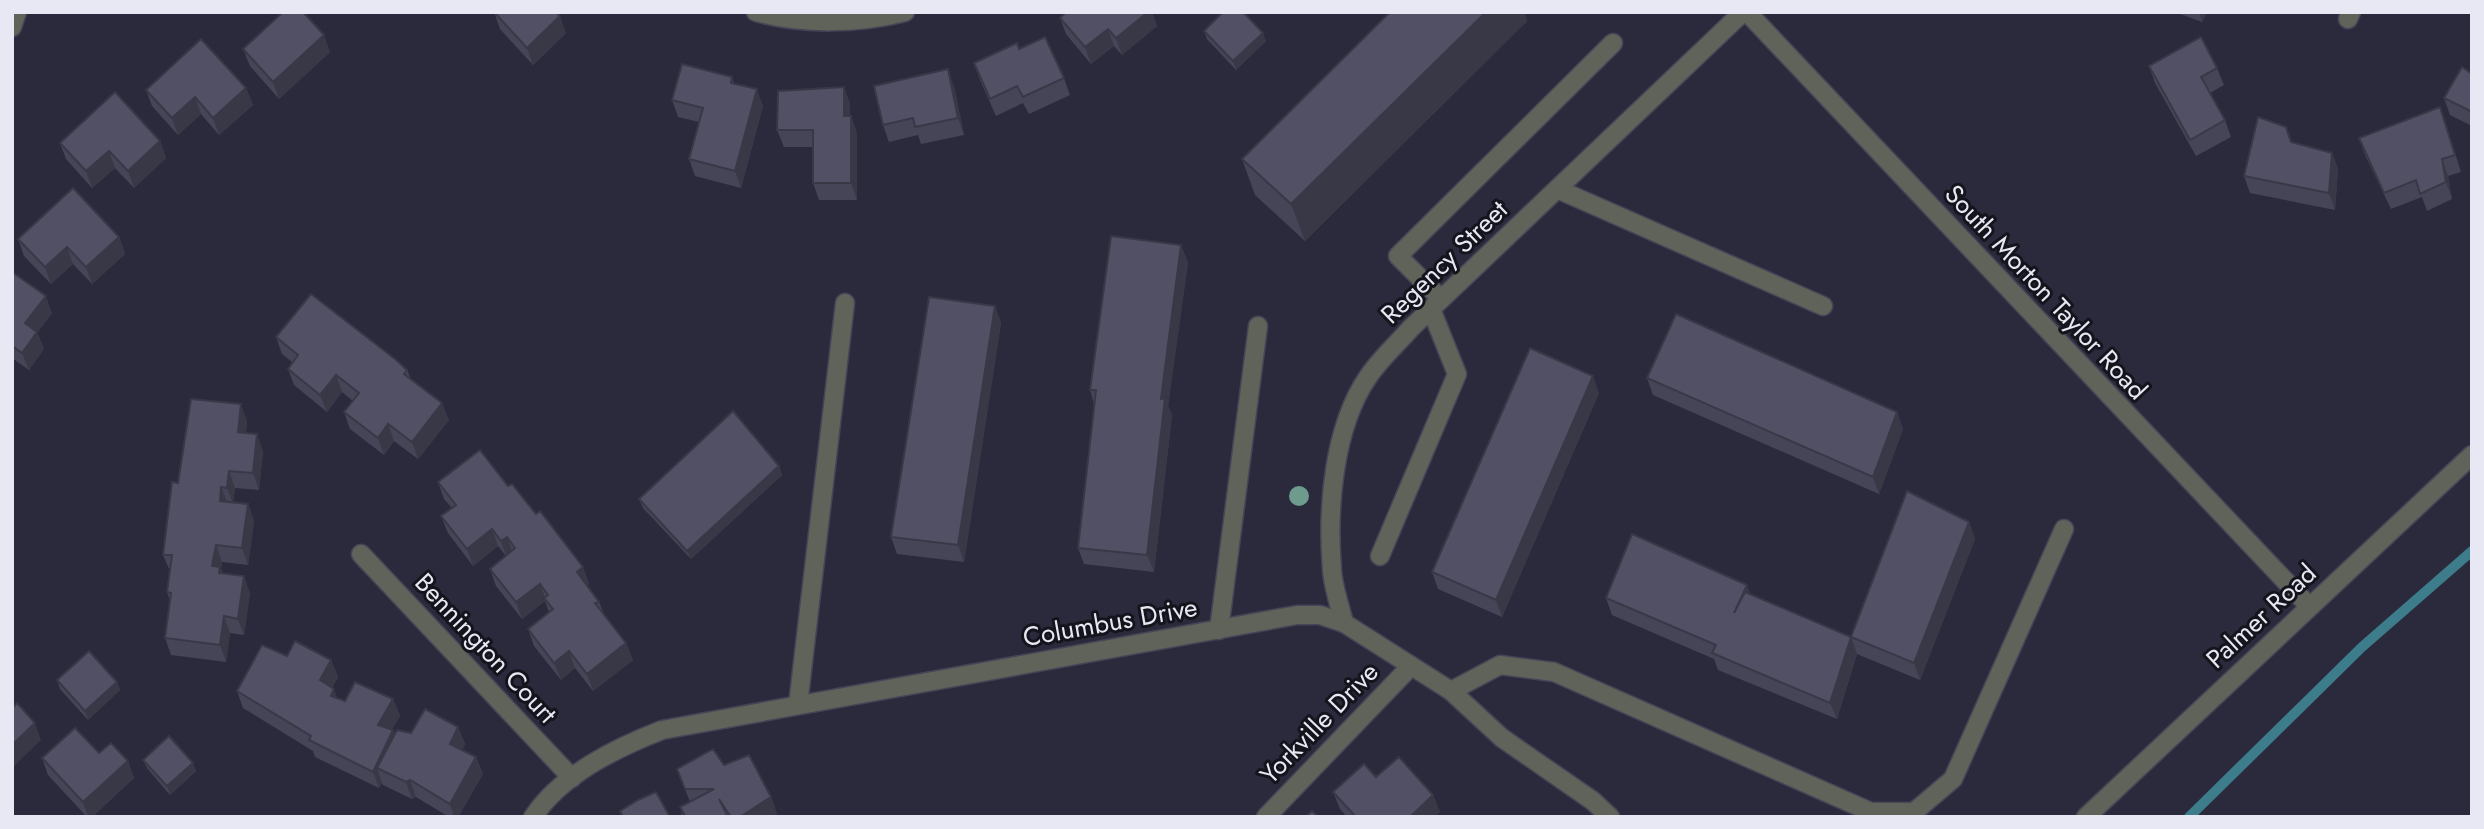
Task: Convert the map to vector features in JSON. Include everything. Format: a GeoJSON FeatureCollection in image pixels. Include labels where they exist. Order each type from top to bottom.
{"type":"FeatureCollection","features":[{"type":"Feature","properties":{"kind":"street"},"geometry":{"type":"LineString","coordinates":[[12,27],[17,12]]}},
{"type":"Feature","properties":{"kind":"street"},"geometry":{"type":"LineString","coordinates":[[756,12],[795,19],[842,21],[905,12]]}},
{"type":"Feature","properties":{"kind":"street","name":"Regency Street"},"geometry":{"type":"LineString","coordinates":[[1344,623],[1332,572],[1331,527],[1339,446],[1351,409],[1368,377],[1436,304],[1745,12]]}},
{"type":"Feature","properties":{"kind":"street","name":"South Morton Taylor Road"},"geometry":{"type":"LineString","coordinates":[[1745,12],[2309,606]]}},
{"type":"Feature","properties":{"kind":"street"},"geometry":{"type":"LineString","coordinates":[[1380,556],[1457,374],[1436,304],[1398,256],[1613,43]]}},
{"type":"Feature","properties":{"kind":"street"},"geometry":{"type":"LineString","coordinates":[[1557,189],[1824,306]]}},
{"type":"Feature","properties":{"kind":"street"},"geometry":{"type":"LineString","coordinates":[[798,705],[845,303]]}},
{"type":"Feature","properties":{"kind":"street"},"geometry":{"type":"LineString","coordinates":[[1219,630],[1258,326]]}},
{"type":"Feature","properties":{"kind":"street","name":"Palmer Road"},"geometry":{"type":"LineString","coordinates":[[2087,817],[2472,455]]}},
{"type":"Feature","properties":{"kind":"street"},"geometry":{"type":"LineString","coordinates":[[1451,691],[1500,665],[1554,673],[1871,812],[1914,812],[1953,779],[2064,529]]}},
{"type":"Feature","properties":{"kind":"street","name":"Bennington Court"},"geometry":{"type":"LineString","coordinates":[[361,554],[572,778]]}},
{"type":"Feature","properties":{"kind":"street","name":"Columbus Drive"},"geometry":{"type":"LineString","coordinates":[[533,817],[572,778],[619,747],[662,730],[1297,615],[1320,615],[1344,623],[1451,691],[1502,738],[1593,801],[1610,817]]}},
{"type":"Feature","properties":{"kind":"street","name":"Yorkville Drive"},"geometry":{"type":"LineString","coordinates":[[1266,817],[1410,666]]}},
{"type":"Feature","properties":{"kind":"building"},"geometry":{"type":"Polygon","coordinates":[[[283,12],[303,12],[324,35],[273,82],[243,49],[283,12]]]}},
{"type":"Feature","properties":{"kind":"building"},"geometry":{"type":"Polygon","coordinates":[[[494,12],[556,12],[560,16],[527,48],[494,12]]]}},
{"type":"Feature","properties":{"kind":"building"},"geometry":{"type":"Polygon","coordinates":[[[1066,12],[1148,12],[1116,38],[1108,29],[1085,47],[1060,18],[1066,12]]]}},
{"type":"Feature","properties":{"kind":"building"},"geometry":{"type":"Polygon","coordinates":[[[1223,12],[1243,12],[1263,33],[1233,61],[1204,31],[1223,12]]]}},
{"type":"Feature","properties":{"kind":"building"},"geometry":{"type":"Polygon","coordinates":[[[1390,12],[1486,12],[1291,204],[1242,159],[1390,12]]]}},
{"type":"Feature","properties":{"kind":"building"},"geometry":{"type":"Polygon","coordinates":[[[1045,37],[1064,78],[1023,97],[1017,86],[990,99],[974,63],[1017,43],[1019,49],[1045,37]]]}},
{"type":"Feature","properties":{"kind":"building"},"geometry":{"type":"Polygon","coordinates":[[[2201,37],[2217,68],[2201,77],[2225,120],[2190,140],[2149,66],[2201,37]]]}},
{"type":"Feature","properties":{"kind":"building"},"geometry":{"type":"Polygon","coordinates":[[[201,39],[246,88],[213,118],[195,97],[172,118],[146,90],[201,39]]]}},
{"type":"Feature","properties":{"kind":"building"},"geometry":{"type":"Polygon","coordinates":[[[682,64],[732,77],[731,83],[757,89],[735,171],[689,159],[703,108],[672,100],[682,64]]]}},
{"type":"Feature","properties":{"kind":"building"},"geometry":{"type":"Polygon","coordinates":[[[2462,67],[2472,74],[2472,112],[2444,98],[2462,67]]]}},
{"type":"Feature","properties":{"kind":"building"},"geometry":{"type":"Polygon","coordinates":[[[948,69],[958,118],[915,127],[913,118],[883,125],[874,86],[948,69]]]}},
{"type":"Feature","properties":{"kind":"building"},"geometry":{"type":"Polygon","coordinates":[[[844,87],[844,116],[851,116],[851,183],[813,183],[813,130],[777,130],[778,91],[844,87]]]}},
{"type":"Feature","properties":{"kind":"building"},"geometry":{"type":"Polygon","coordinates":[[[115,92],[160,141],[128,171],[109,151],[86,171],[60,143],[115,92]]]}},
{"type":"Feature","properties":{"kind":"building"},"geometry":{"type":"Polygon","coordinates":[[[2440,107],[2455,155],[2442,159],[2446,182],[2420,194],[2416,180],[2384,193],[2359,138],[2440,107]]]}},
{"type":"Feature","properties":{"kind":"building"},"geometry":{"type":"Polygon","coordinates":[[[2258,117],[2286,127],[2291,142],[2332,153],[2329,193],[2244,176],[2258,117]]]}},
{"type":"Feature","properties":{"kind":"building"},"geometry":{"type":"Polygon","coordinates":[[[73,188],[119,237],[86,267],[67,247],[45,267],[18,239],[73,188]]]}},
{"type":"Feature","properties":{"kind":"building"},"geometry":{"type":"Polygon","coordinates":[[[1111,236],[1181,245],[1161,399],[1165,398],[1147,555],[1078,548],[1096,390],[1090,390],[1111,236]]]}},
{"type":"Feature","properties":{"kind":"building"},"geometry":{"type":"Polygon","coordinates":[[[12,272],[46,296],[25,323],[37,332],[22,353],[12,346],[12,272]]]}},
{"type":"Feature","properties":{"kind":"building"},"geometry":{"type":"Polygon","coordinates":[[[311,294],[395,359],[407,370],[404,374],[442,403],[412,442],[388,424],[378,438],[344,412],[359,393],[336,375],[320,395],[288,369],[298,355],[276,337],[311,294]]]}},
{"type":"Feature","properties":{"kind":"building"},"geometry":{"type":"Polygon","coordinates":[[[929,297],[995,306],[958,545],[891,537],[929,297]]]}},
{"type":"Feature","properties":{"kind":"building"},"geometry":{"type":"Polygon","coordinates":[[[1676,314],[1897,412],[1873,477],[1647,378],[1676,314]]]}},
{"type":"Feature","properties":{"kind":"building"},"geometry":{"type":"Polygon","coordinates":[[[1530,348],[1593,376],[1496,600],[1432,572],[1530,348]]]}},
{"type":"Feature","properties":{"kind":"building"},"geometry":{"type":"Polygon","coordinates":[[[191,399],[241,404],[238,432],[257,434],[253,473],[229,471],[227,488],[221,487],[220,501],[248,504],[242,548],[216,545],[212,566],[220,567],[219,573],[244,576],[238,619],[224,616],[220,645],[165,638],[171,593],[167,592],[172,555],[163,555],[172,482],[178,483],[191,399]]]}},
{"type":"Feature","properties":{"kind":"building"},"geometry":{"type":"Polygon","coordinates":[[[733,411],[779,466],[687,551],[639,499],[733,411]]]}},
{"type":"Feature","properties":{"kind":"building"},"geometry":{"type":"Polygon","coordinates":[[[480,450],[508,486],[512,484],[536,514],[540,511],[583,567],[577,572],[599,602],[595,603],[626,643],[587,674],[569,651],[554,663],[528,629],[553,609],[544,598],[548,595],[540,584],[516,602],[490,569],[515,548],[507,537],[501,541],[492,529],[467,549],[441,516],[456,505],[438,482],[480,450]]]}},
{"type":"Feature","properties":{"kind":"building"},"geometry":{"type":"Polygon","coordinates":[[[1907,491],[1969,522],[1914,663],[1851,637],[1907,491]]]}},
{"type":"Feature","properties":{"kind":"building"},"geometry":{"type":"Polygon","coordinates":[[[1632,534],[1747,585],[1734,613],[1745,592],[1851,637],[1830,703],[1712,653],[1716,645],[1606,598],[1632,534]]]}},
{"type":"Feature","properties":{"kind":"building"},"geometry":{"type":"Polygon","coordinates":[[[295,641],[331,660],[320,680],[334,689],[331,696],[345,701],[355,682],[393,699],[378,725],[393,730],[373,772],[309,740],[311,736],[237,691],[262,645],[287,656],[295,641]]]}},
{"type":"Feature","properties":{"kind":"building"},"geometry":{"type":"Polygon","coordinates":[[[89,651],[117,682],[85,711],[57,680],[89,651]]]}},
{"type":"Feature","properties":{"kind":"building"},"geometry":{"type":"Polygon","coordinates":[[[17,703],[35,723],[12,745],[12,708],[17,703]]]}},
{"type":"Feature","properties":{"kind":"building"},"geometry":{"type":"Polygon","coordinates":[[[425,709],[458,727],[450,744],[476,757],[450,804],[410,780],[406,782],[377,768],[397,730],[411,733],[425,709]]]}},
{"type":"Feature","properties":{"kind":"building"},"geometry":{"type":"Polygon","coordinates":[[[75,728],[99,753],[111,743],[128,761],[83,802],[42,758],[75,728]]]}},
{"type":"Feature","properties":{"kind":"building"},"geometry":{"type":"Polygon","coordinates":[[[169,736],[193,763],[167,786],[143,760],[169,736]]]}},
{"type":"Feature","properties":{"kind":"building"},"geometry":{"type":"Polygon","coordinates":[[[713,749],[724,765],[749,755],[771,797],[740,817],[731,817],[719,799],[728,817],[676,817],[684,814],[680,807],[714,789],[685,789],[677,769],[713,749]]]}},
{"type":"Feature","properties":{"kind":"building"},"geometry":{"type":"Polygon","coordinates":[[[1399,757],[1433,795],[1410,817],[1356,817],[1333,792],[1364,764],[1376,777],[1399,757]]]}},
{"type":"Feature","properties":{"kind":"building"},"geometry":{"type":"Polygon","coordinates":[[[656,792],[670,817],[623,817],[620,811],[656,792]]]}},
{"type":"Feature","properties":{"kind":"building"},"geometry":{"type":"Polygon","coordinates":[[[1312,811],[1318,817],[1306,817],[1312,811]]]}},
{"type":"Feature","properties":{"kind":"waterway"},"geometry":{"type":"LineString","coordinates":[[2189,817],[2362,647],[2472,551]]}}]}
